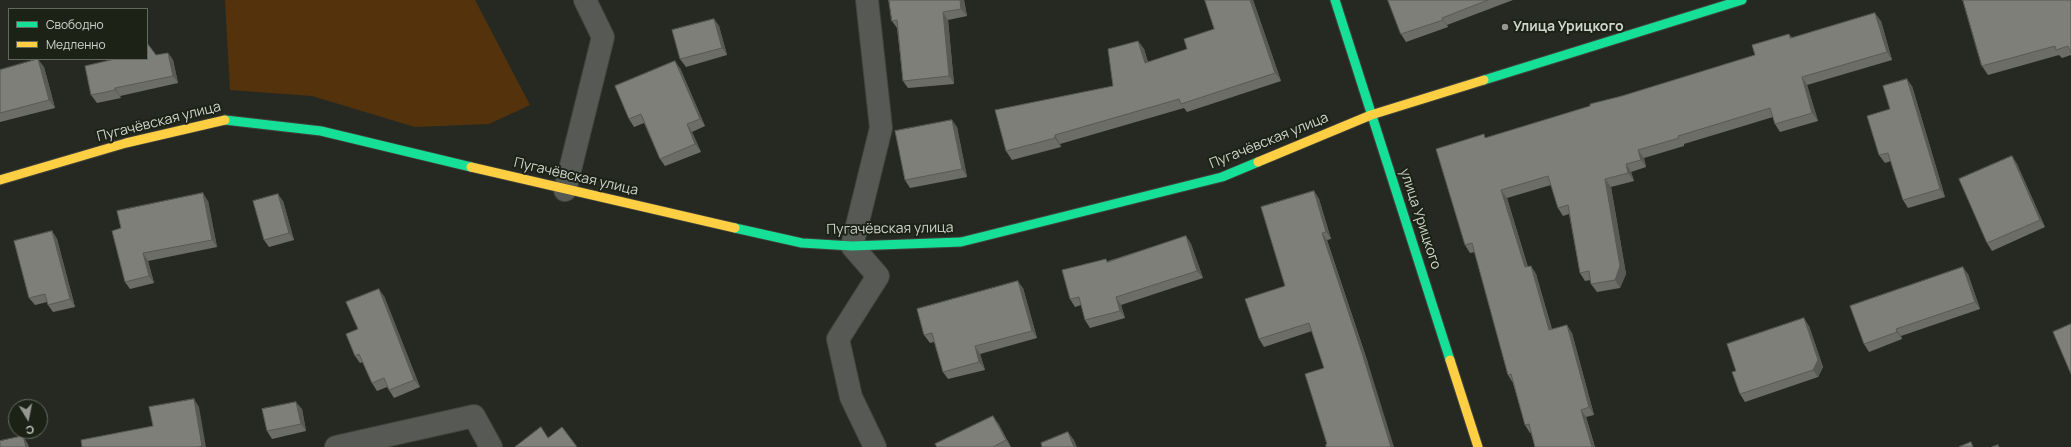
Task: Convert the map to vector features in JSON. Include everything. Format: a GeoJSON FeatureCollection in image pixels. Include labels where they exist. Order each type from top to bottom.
{"type":"FeatureCollection","features":[{"type":"Feature","properties":{"kind":"main road","name":"улица Урицкого"},"geometry":{"type":"LineString","coordinates":[[1335,0],[1478,447]]}},
{"type":"Feature","properties":{"kind":"main road","name":"Пугачёвская улица"},"geometry":{"type":"LineString","coordinates":[[0,180],[126,143],[229,119],[321,131],[565,190],[802,243],[852,246],[961,242],[1222,177],[1371,115],[1742,0]]}},
{"type":"Feature","properties":{"kind":"street"},"geometry":{"type":"LineString","coordinates":[[565,190],[603,37],[585,0]]}},
{"type":"Feature","properties":{"kind":"street"},"geometry":{"type":"LineString","coordinates":[[866,0],[881,128],[852,246],[878,276],[838,339],[851,397],[875,447]]}},
{"type":"Feature","properties":{"kind":"street"},"geometry":{"type":"LineString","coordinates":[[336,447],[474,416],[491,447]]}},
{"type":"Feature","properties":{"kind":"shaded area"},"geometry":{"type":"Polygon","coordinates":[[[225,0],[475,0],[530,105],[489,124],[415,127],[312,96],[230,90],[225,0]]]}},
{"type":"Feature","properties":{"kind":"building"},"geometry":{"type":"Polygon","coordinates":[[[889,0],[960,0],[961,9],[943,12],[949,76],[903,81],[897,20],[892,21],[889,0]]]}},
{"type":"Feature","properties":{"kind":"building"},"geometry":{"type":"Polygon","coordinates":[[[1205,0],[1250,0],[1275,73],[1181,104],[1179,99],[1055,135],[1055,138],[1006,151],[995,110],[1113,86],[1108,49],[1138,41],[1145,63],[1187,49],[1184,39],[1214,29],[1205,0]]]}},
{"type":"Feature","properties":{"kind":"building"},"geometry":{"type":"Polygon","coordinates":[[[1388,0],[1488,0],[1442,18],[1443,20],[1401,34],[1388,0]]]}},
{"type":"Feature","properties":{"kind":"building"},"geometry":{"type":"Polygon","coordinates":[[[1963,0],[2071,0],[2071,53],[2068,46],[2056,50],[2055,46],[1982,66],[1963,0]]]}},
{"type":"Feature","properties":{"kind":"building"},"geometry":{"type":"Polygon","coordinates":[[[1875,13],[1887,52],[1802,77],[1812,113],[1775,124],[1770,108],[1678,136],[1679,138],[1638,150],[1641,160],[1626,164],[1628,173],[1605,179],[1620,266],[1615,280],[1591,284],[1589,271],[1580,273],[1568,205],[1558,208],[1548,176],[1501,190],[1525,267],[1531,266],[1549,330],[1567,325],[1589,407],[1581,410],[1592,447],[1535,447],[1529,424],[1525,425],[1511,374],[1508,375],[1472,243],[1465,245],[1436,149],[1484,134],[1485,138],[1590,106],[1590,104],[1622,96],[1755,55],[1752,45],[1789,34],[1790,38],[1875,13]]]}},
{"type":"Feature","properties":{"kind":"building"},"geometry":{"type":"Polygon","coordinates":[[[714,19],[722,48],[680,59],[672,30],[714,19]]]}},
{"type":"Feature","properties":{"kind":"building"},"geometry":{"type":"Polygon","coordinates":[[[148,44],[156,55],[168,53],[173,76],[115,88],[115,90],[91,95],[85,66],[111,60],[148,60],[148,44]]]}},
{"type":"Feature","properties":{"kind":"building"},"geometry":{"type":"Polygon","coordinates":[[[38,60],[49,100],[0,113],[0,70],[38,60]]]}},
{"type":"Feature","properties":{"kind":"building"},"geometry":{"type":"Polygon","coordinates":[[[675,61],[700,119],[687,124],[695,144],[660,159],[641,114],[629,119],[615,86],[675,61]]]}},
{"type":"Feature","properties":{"kind":"building"},"geometry":{"type":"Polygon","coordinates":[[[1907,79],[1940,189],[1903,200],[1888,153],[1879,155],[1867,116],[1890,109],[1883,86],[1907,79]]]}},
{"type":"Feature","properties":{"kind":"building"},"geometry":{"type":"Polygon","coordinates":[[[952,120],[962,169],[905,180],[895,131],[952,120]]]}},
{"type":"Feature","properties":{"kind":"building"},"geometry":{"type":"Polygon","coordinates":[[[2012,156],[2040,220],[1987,243],[1959,179],[2012,156]]]}},
{"type":"Feature","properties":{"kind":"building"},"geometry":{"type":"Polygon","coordinates":[[[1314,191],[1326,232],[1322,233],[1363,356],[1391,447],[1326,447],[1327,444],[1305,374],[1324,368],[1309,323],[1259,339],[1245,299],[1285,286],[1261,207],[1314,191]]]}},
{"type":"Feature","properties":{"kind":"building"},"geometry":{"type":"Polygon","coordinates":[[[203,193],[212,240],[143,253],[149,276],[125,282],[112,231],[121,228],[117,211],[203,193]]]}},
{"type":"Feature","properties":{"kind":"building"},"geometry":{"type":"Polygon","coordinates":[[[278,194],[289,233],[264,240],[253,201],[278,194]]]}},
{"type":"Feature","properties":{"kind":"building"},"geometry":{"type":"Polygon","coordinates":[[[52,231],[70,299],[48,305],[45,294],[29,298],[14,241],[52,231]]]}},
{"type":"Feature","properties":{"kind":"building"},"geometry":{"type":"Polygon","coordinates":[[[1186,236],[1197,271],[1116,297],[1120,311],[1085,320],[1079,297],[1070,299],[1062,270],[1106,259],[1107,262],[1186,236]]]}},
{"type":"Feature","properties":{"kind":"building"},"geometry":{"type":"Polygon","coordinates":[[[1963,267],[1975,302],[1896,329],[1897,332],[1864,344],[1850,306],[1963,267]]]}},
{"type":"Feature","properties":{"kind":"building"},"geometry":{"type":"Polygon","coordinates":[[[1018,281],[1032,331],[975,346],[979,362],[943,372],[932,333],[924,335],[917,309],[1018,281]]]}},
{"type":"Feature","properties":{"kind":"building"},"geometry":{"type":"Polygon","coordinates":[[[379,289],[414,380],[389,390],[384,378],[372,383],[359,354],[355,356],[346,334],[358,329],[346,302],[379,289]]]}},
{"type":"Feature","properties":{"kind":"building"},"geometry":{"type":"Polygon","coordinates":[[[1804,318],[1818,360],[1813,370],[1740,394],[1732,372],[1736,371],[1727,344],[1804,318]]]}},
{"type":"Feature","properties":{"kind":"building"},"geometry":{"type":"Polygon","coordinates":[[[2071,324],[2071,374],[2053,332],[2071,324]]]}},
{"type":"Feature","properties":{"kind":"building"},"geometry":{"type":"Polygon","coordinates":[[[194,399],[202,446],[82,447],[81,440],[153,426],[149,407],[194,399]]]}},
{"type":"Feature","properties":{"kind":"building"},"geometry":{"type":"Polygon","coordinates":[[[296,402],[301,424],[267,431],[262,409],[296,402]]]}},
{"type":"Feature","properties":{"kind":"building"},"geometry":{"type":"Polygon","coordinates":[[[993,416],[1006,440],[993,447],[937,447],[935,444],[993,416]]]}},
{"type":"Feature","properties":{"kind":"building"},"geometry":{"type":"Polygon","coordinates":[[[541,427],[548,438],[562,427],[577,447],[515,447],[541,427]]]}},
{"type":"Feature","properties":{"kind":"building"},"geometry":{"type":"Polygon","coordinates":[[[1068,432],[1074,447],[1042,447],[1041,443],[1068,432]]]}},
{"type":"Feature","properties":{"kind":"building"},"geometry":{"type":"Polygon","coordinates":[[[9,439],[24,439],[26,447],[0,447],[0,441],[9,439]]]}},
{"type":"Feature","properties":{"kind":"building"},"geometry":{"type":"Polygon","coordinates":[[[1971,442],[1973,447],[1959,447],[1971,442]]]}},
{"type":"Feature","properties":{"kind":"traffic: fast"},"geometry":{"type":"LineString","coordinates":[[1335,0],[1450,360]]}},
{"type":"Feature","properties":{"kind":"traffic: fast"},"geometry":{"type":"LineString","coordinates":[[1484,80],[1742,0]]}},
{"type":"Feature","properties":{"kind":"traffic: fast"},"geometry":{"type":"LineString","coordinates":[[225,120],[321,131],[471,167]]}},
{"type":"Feature","properties":{"kind":"traffic: fast"},"geometry":{"type":"LineString","coordinates":[[735,228],[802,243],[852,246],[961,242],[1222,177],[1258,162]]}},
{"type":"Feature","properties":{"kind":"traffic: slow"},"geometry":{"type":"LineString","coordinates":[[1258,162],[1371,115],[1484,80]]}},
{"type":"Feature","properties":{"kind":"traffic: slow"},"geometry":{"type":"LineString","coordinates":[[0,180],[126,143],[225,120]]}},
{"type":"Feature","properties":{"kind":"traffic: slow"},"geometry":{"type":"LineString","coordinates":[[471,167],[735,228]]}},
{"type":"Feature","properties":{"kind":"traffic: slow"},"geometry":{"type":"LineString","coordinates":[[1450,360],[1478,447]]}},
{"type":"Feature","properties":{"kind":"place","name":"Улица Урицкого"},"geometry":{"type":"Point","coordinates":[1505,27]}}]}
